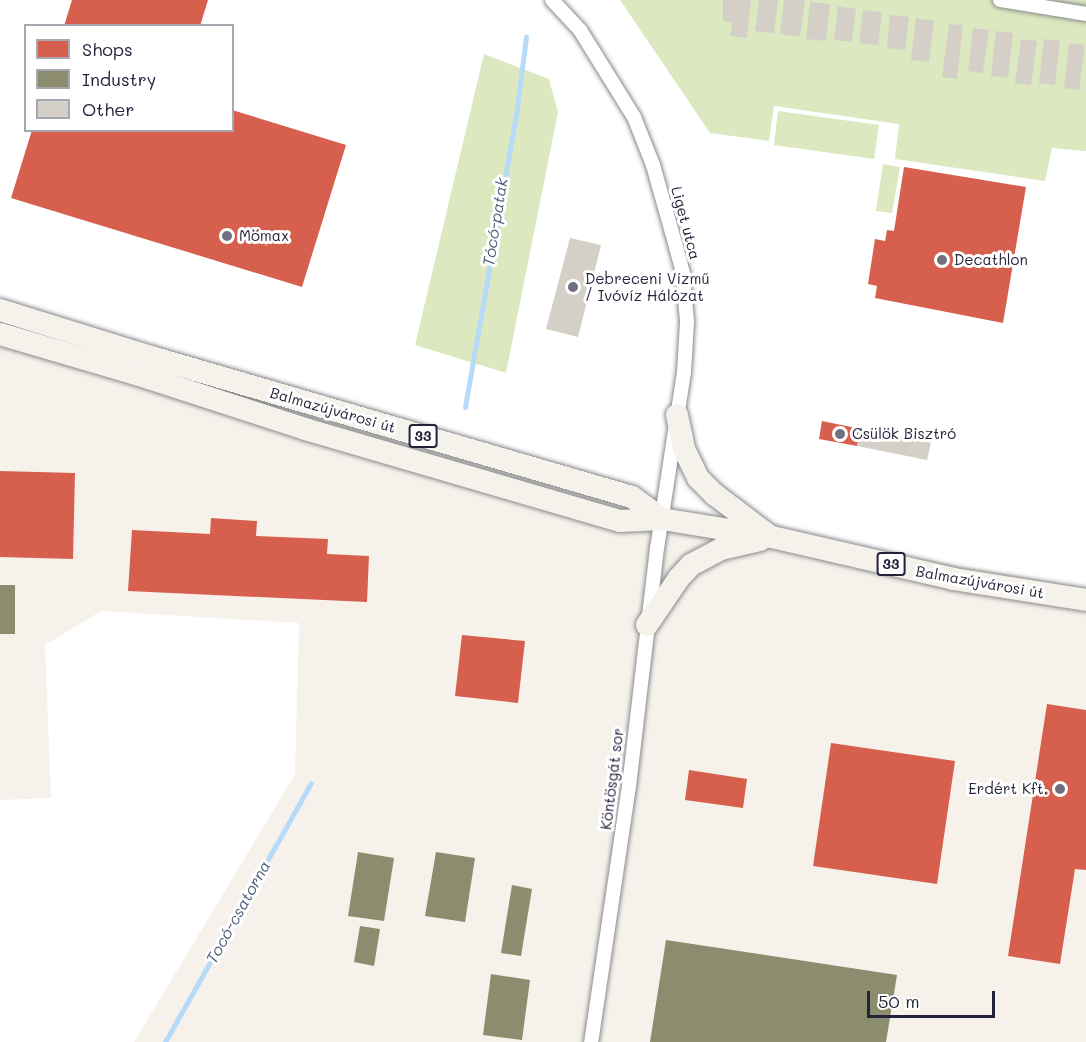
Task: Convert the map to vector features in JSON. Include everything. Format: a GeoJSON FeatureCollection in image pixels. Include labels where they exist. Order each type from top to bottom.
{"type":"FeatureCollection","features":[{"type":"Feature","properties":{"kind":"main road","name":"Balmazújvárosi út"},"geometry":{"type":"LineString","coordinates":[[0,310],[151,357],[632,497],[662,519]]}},
{"type":"Feature","properties":{"kind":"main road","name":"Balmazújvárosi út"},"geometry":{"type":"LineString","coordinates":[[0,334],[136,374],[305,429],[620,521],[662,519],[772,537],[954,579],[1086,600]]}},
{"type":"Feature","properties":{"kind":"main road"},"geometry":{"type":"LineString","coordinates":[[677,415],[684,449],[698,478],[722,500],[772,537]]}},
{"type":"Feature","properties":{"kind":"main road"},"geometry":{"type":"LineString","coordinates":[[647,625],[679,578],[692,565],[721,549],[772,537]]}},
{"type":"Feature","properties":{"kind":"street","name":"Liget utca"},"geometry":{"type":"LineString","coordinates":[[552,0],[580,30],[634,117],[653,165],[683,274],[686,332],[684,372],[662,519]]}},
{"type":"Feature","properties":{"kind":"street"},"geometry":{"type":"LineString","coordinates":[[1000,0],[1086,14]]}},
{"type":"Feature","properties":{"kind":"street","name":"Köntösgát sor"},"geometry":{"type":"LineString","coordinates":[[591,1042],[629,786],[647,625],[662,519]]}},
{"type":"Feature","properties":{"kind":"shaded area"},"geometry":{"type":"Polygon","coordinates":[[[0,316],[670,514],[1086,588],[1086,1042],[134,1042],[295,774],[299,623],[101,611],[45,645],[51,798],[0,800],[0,316]]]}},
{"type":"Feature","properties":{"kind":"green space"},"geometry":{"type":"Polygon","coordinates":[[[620,0],[1086,0],[1086,151],[1052,148],[1045,181],[895,159],[899,124],[774,106],[769,141],[710,133],[620,0]]]}},
{"type":"Feature","properties":{"kind":"green space"},"geometry":{"type":"Polygon","coordinates":[[[484,54],[549,79],[558,112],[506,373],[415,345],[484,54]]]}},
{"type":"Feature","properties":{"kind":"green space"},"geometry":{"type":"Polygon","coordinates":[[[778,111],[879,125],[874,159],[774,145],[778,111]]]}},
{"type":"Feature","properties":{"kind":"green space"},"geometry":{"type":"Polygon","coordinates":[[[883,164],[900,167],[892,213],[876,211],[883,164]]]}},
{"type":"Feature","properties":{"kind":"building: Shops"},"geometry":{"type":"Polygon","coordinates":[[[72,0],[208,0],[201,24],[65,24],[72,0]]]}},
{"type":"Feature","properties":{"kind":"building: Shops","name":"Mömax"},"geometry":{"type":"Polygon","coordinates":[[[234,111],[346,145],[302,287],[11,198],[31,132],[234,132],[234,111]]]}},
{"type":"Feature","properties":{"kind":"building: Shops","name":"Decathlon"},"geometry":{"type":"Polygon","coordinates":[[[904,167],[1026,187],[1003,323],[875,298],[877,286],[868,284],[875,239],[885,241],[887,230],[894,231],[904,167]]]}},
{"type":"Feature","properties":{"kind":"building: Shops","name":"Csülök Bisztró"},"geometry":{"type":"Polygon","coordinates":[[[822,421],[861,429],[857,446],[819,439],[822,421]]]}},
{"type":"Feature","properties":{"kind":"building: Shops"},"geometry":{"type":"Polygon","coordinates":[[[0,471],[75,473],[73,559],[0,557],[0,471]]]}},
{"type":"Feature","properties":{"kind":"building: Shops"},"geometry":{"type":"Polygon","coordinates":[[[211,518],[257,521],[256,536],[328,539],[327,554],[369,556],[367,602],[128,591],[132,530],[210,534],[211,518]]]}},
{"type":"Feature","properties":{"kind":"building: Shops"},"geometry":{"type":"Polygon","coordinates":[[[462,635],[525,641],[518,703],[455,696],[462,635]]]}},
{"type":"Feature","properties":{"kind":"building: Shops","name":"Erdért Kft."},"geometry":{"type":"Polygon","coordinates":[[[1047,704],[1086,710],[1086,870],[1075,869],[1060,964],[1008,956],[1047,704]]]}},
{"type":"Feature","properties":{"kind":"building: Shops"},"geometry":{"type":"Polygon","coordinates":[[[831,743],[955,761],[937,884],[813,866],[831,743]]]}},
{"type":"Feature","properties":{"kind":"building: Shops"},"geometry":{"type":"Polygon","coordinates":[[[689,770],[747,779],[743,808],[685,800],[689,770]]]}},
{"type":"Feature","properties":{"kind":"building: Industry"},"geometry":{"type":"Polygon","coordinates":[[[0,585],[15,585],[15,634],[0,634],[0,585]]]}},
{"type":"Feature","properties":{"kind":"building: Industry"},"geometry":{"type":"Polygon","coordinates":[[[358,852],[394,858],[384,921],[348,916],[358,852]]]}},
{"type":"Feature","properties":{"kind":"building: Industry"},"geometry":{"type":"Polygon","coordinates":[[[436,852],[475,858],[465,922],[425,916],[436,852]]]}},
{"type":"Feature","properties":{"kind":"building: Industry"},"geometry":{"type":"Polygon","coordinates":[[[512,885],[532,889],[521,956],[501,953],[512,885]]]}},
{"type":"Feature","properties":{"kind":"building: Industry"},"geometry":{"type":"Polygon","coordinates":[[[360,926],[380,929],[374,966],[354,962],[360,926]]]}},
{"type":"Feature","properties":{"kind":"building: Industry"},"geometry":{"type":"Polygon","coordinates":[[[666,940],[897,975],[886,1042],[650,1042],[666,940]]]}},
{"type":"Feature","properties":{"kind":"building: Industry"},"geometry":{"type":"Polygon","coordinates":[[[491,974],[530,980],[522,1040],[483,1035],[491,974]]]}},
{"type":"Feature","properties":{"kind":"building: Other"},"geometry":{"type":"Polygon","coordinates":[[[723,0],[751,0],[747,38],[730,36],[732,23],[723,21],[723,0]]]}},
{"type":"Feature","properties":{"kind":"building: Other"},"geometry":{"type":"Polygon","coordinates":[[[759,0],[778,0],[774,33],[755,31],[759,0]]]}},
{"type":"Feature","properties":{"kind":"building: Other"},"geometry":{"type":"Polygon","coordinates":[[[784,0],[805,0],[800,37],[780,34],[784,0]]]}},
{"type":"Feature","properties":{"kind":"building: Other"},"geometry":{"type":"Polygon","coordinates":[[[810,2],[830,4],[826,41],[806,39],[810,2]]]}},
{"type":"Feature","properties":{"kind":"building: Other"},"geometry":{"type":"Polygon","coordinates":[[[838,6],[856,9],[852,42],[834,40],[838,6]]]}},
{"type":"Feature","properties":{"kind":"building: Other"},"geometry":{"type":"Polygon","coordinates":[[[863,10],[882,12],[878,45],[859,43],[863,10]]]}},
{"type":"Feature","properties":{"kind":"building: Other"},"geometry":{"type":"Polygon","coordinates":[[[890,15],[909,17],[905,50],[887,48],[890,15]]]}},
{"type":"Feature","properties":{"kind":"building: Other"},"geometry":{"type":"Polygon","coordinates":[[[916,18],[934,21],[929,62],[911,60],[916,18]]]}},
{"type":"Feature","properties":{"kind":"building: Other"},"geometry":{"type":"Polygon","coordinates":[[[949,24],[963,25],[957,79],[942,77],[949,24]]]}},
{"type":"Feature","properties":{"kind":"building: Other"},"geometry":{"type":"Polygon","coordinates":[[[973,28],[989,30],[983,73],[968,71],[973,28]]]}},
{"type":"Feature","properties":{"kind":"building: Other"},"geometry":{"type":"Polygon","coordinates":[[[996,31],[1013,33],[1008,78],[991,76],[996,31]]]}},
{"type":"Feature","properties":{"kind":"building: Other"},"geometry":{"type":"Polygon","coordinates":[[[1021,39],[1037,41],[1031,85],[1015,83],[1021,39]]]}},
{"type":"Feature","properties":{"kind":"building: Other"},"geometry":{"type":"Polygon","coordinates":[[[1044,39],[1060,41],[1055,85],[1039,83],[1044,39]]]}},
{"type":"Feature","properties":{"kind":"building: Other"},"geometry":{"type":"Polygon","coordinates":[[[1069,43],[1085,45],[1079,90],[1064,88],[1069,43]]]}},
{"type":"Feature","properties":{"kind":"building: Other","name":"Debreceni Vízmű / Ivóvíz Hálózat"},"geometry":{"type":"Polygon","coordinates":[[[570,238],[601,245],[578,337],[546,329],[570,238]]]}},
{"type":"Feature","properties":{"kind":"building: Other"},"geometry":{"type":"Polygon","coordinates":[[[861,429],[931,443],[927,460],[857,446],[861,429]]]}},
{"type":"Feature","properties":{"kind":"waterway","name":"Tócó-patak"},"geometry":{"type":"LineString","coordinates":[[465,407],[517,108],[526,37]]}},
{"type":"Feature","properties":{"kind":"waterway","name":"Tocó-csatorna"},"geometry":{"type":"LineString","coordinates":[[165,1042],[311,783]]}},
{"type":"Feature","properties":{"kind":"place","name":"Mömax"},"geometry":{"type":"Point","coordinates":[227,236]}},
{"type":"Feature","properties":{"kind":"place","name":"Decathlon"},"geometry":{"type":"Point","coordinates":[942,260]}},
{"type":"Feature","properties":{"kind":"place","name":"Debreceni Vízmű / Ivóvíz Hálózat"},"geometry":{"type":"Point","coordinates":[573,287]}},
{"type":"Feature","properties":{"kind":"place","name":"Csülök Bisztró"},"geometry":{"type":"Point","coordinates":[840,434]}},
{"type":"Feature","properties":{"kind":"place","name":"Erdért Kft."},"geometry":{"type":"Point","coordinates":[1060,789]}}]}
